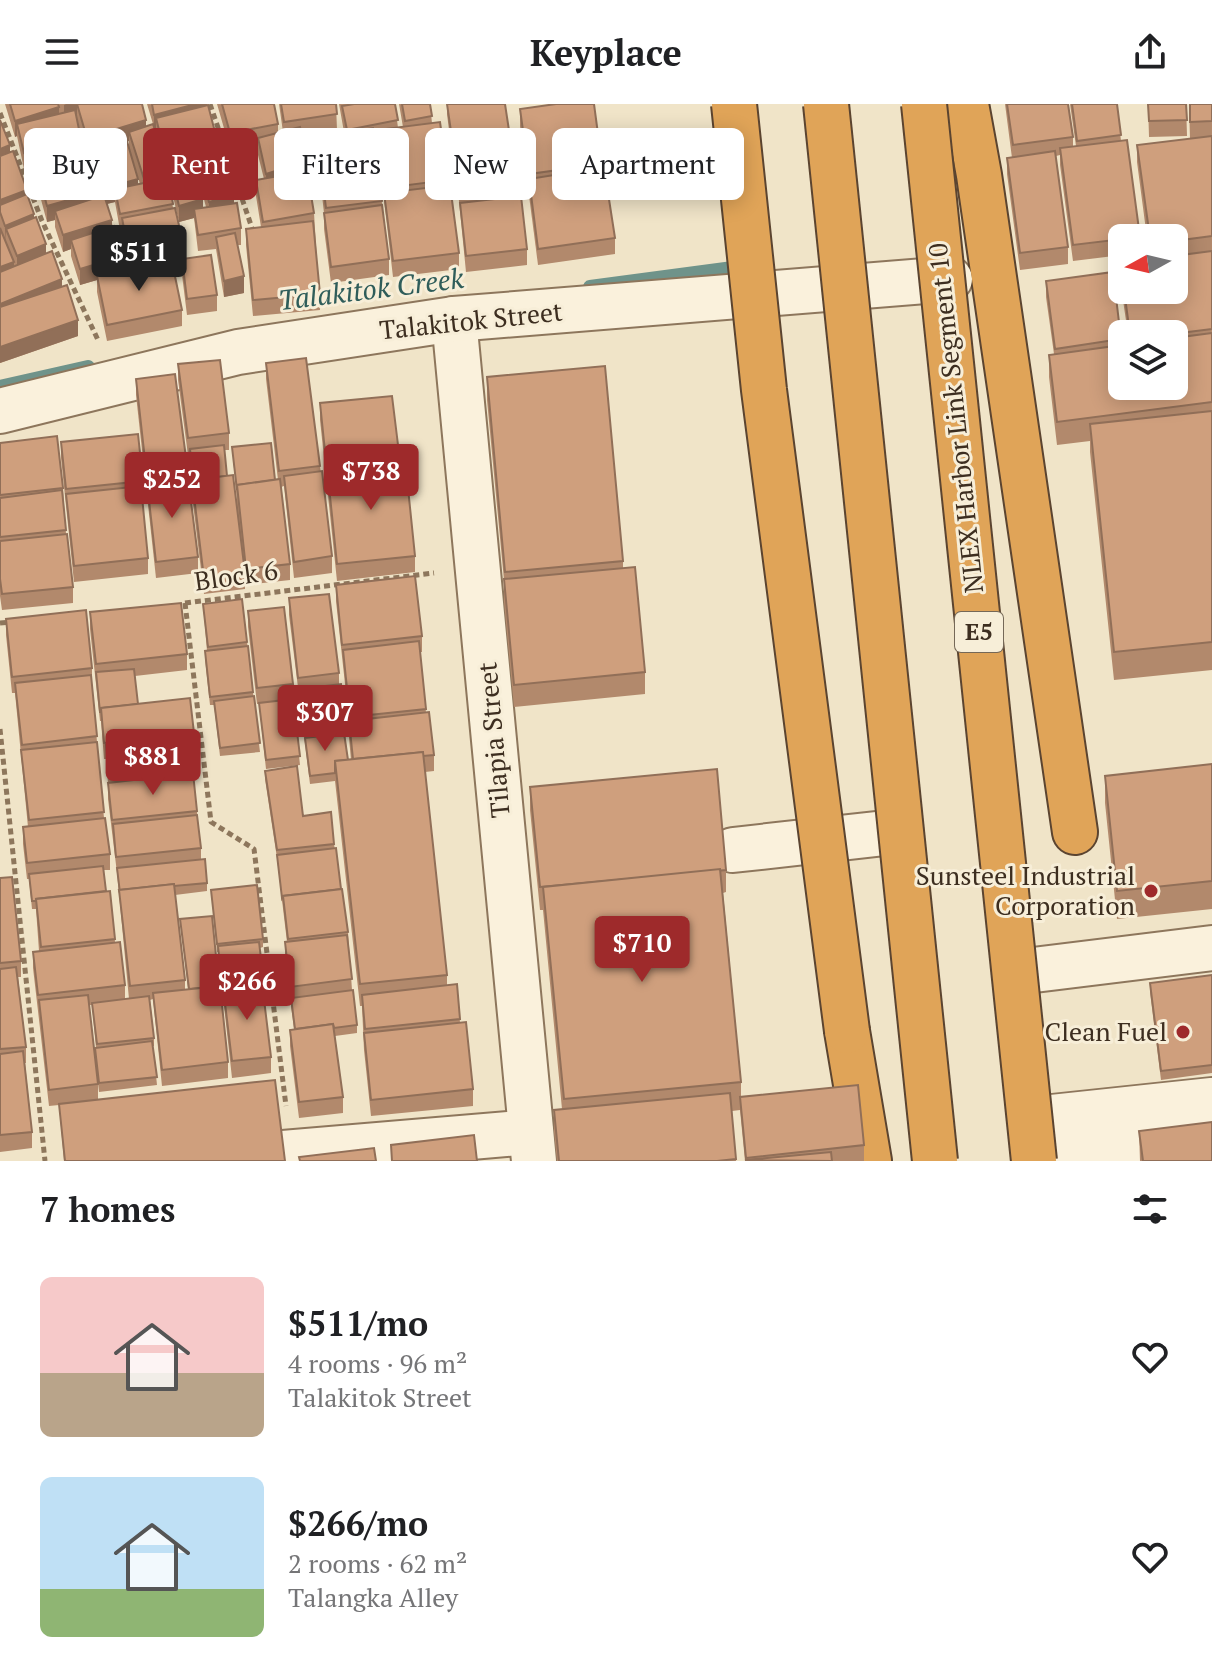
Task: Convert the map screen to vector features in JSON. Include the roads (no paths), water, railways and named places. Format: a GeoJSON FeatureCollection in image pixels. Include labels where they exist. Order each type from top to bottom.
{"type":"FeatureCollection","features":[{"type":"Feature","properties":{"kind":"highway"},"geometry":{"type":"LineString","coordinates":[[734,104],[766,406],[815,798],[869,1161]]}},
{"type":"Feature","properties":{"kind":"highway"},"geometry":{"type":"LineString","coordinates":[[826,104],[935,1161]]}},
{"type":"Feature","properties":{"kind":"highway","name":"NLEX Harbor Link Segment 10"},"geometry":{"type":"LineString","coordinates":[[924,104],[1035,1143]]}},
{"type":"Feature","properties":{"kind":"highway"},"geometry":{"type":"LineString","coordinates":[[966,104],[1075,832]]}},
{"type":"Feature","properties":{"kind":"street","name":"Talakitok Street"},"geometry":{"type":"LineString","coordinates":[[0,411],[238,352],[454,319],[950,279]]}},
{"type":"Feature","properties":{"kind":"street","name":"Tilapia Street"},"geometry":{"type":"LineString","coordinates":[[454,319],[532,1146]]}},
{"type":"Feature","properties":{"kind":"street"},"geometry":{"type":"LineString","coordinates":[[733,850],[885,833]]}},
{"type":"Feature","properties":{"kind":"street"},"geometry":{"type":"LineString","coordinates":[[1018,972],[1212,948]]}},
{"type":"Feature","properties":{"kind":"street"},"geometry":{"type":"LineString","coordinates":[[1035,1143],[1196,1120]]}},
{"type":"Feature","properties":{"kind":"street"},"geometry":{"type":"LineString","coordinates":[[287,1153],[532,1146]]}},
{"type":"Feature","properties":{"kind":"waterway","name":"Talakitok Creek"},"geometry":{"type":"LineString","coordinates":[[590,287],[748,266]]}},
{"type":"Feature","properties":{"kind":"waterway","name":"Talakitok Creek"},"geometry":{"type":"LineString","coordinates":[[0,387],[88,367]]}},
{"type":"Feature","properties":{"kind":"place","name":"Sunsteel Industrial Corporation"},"geometry":{"type":"Point","coordinates":[1151,891]}},
{"type":"Feature","properties":{"kind":"place","name":"Clean Fuel"},"geometry":{"type":"Point","coordinates":[1183,1032]}}]}
